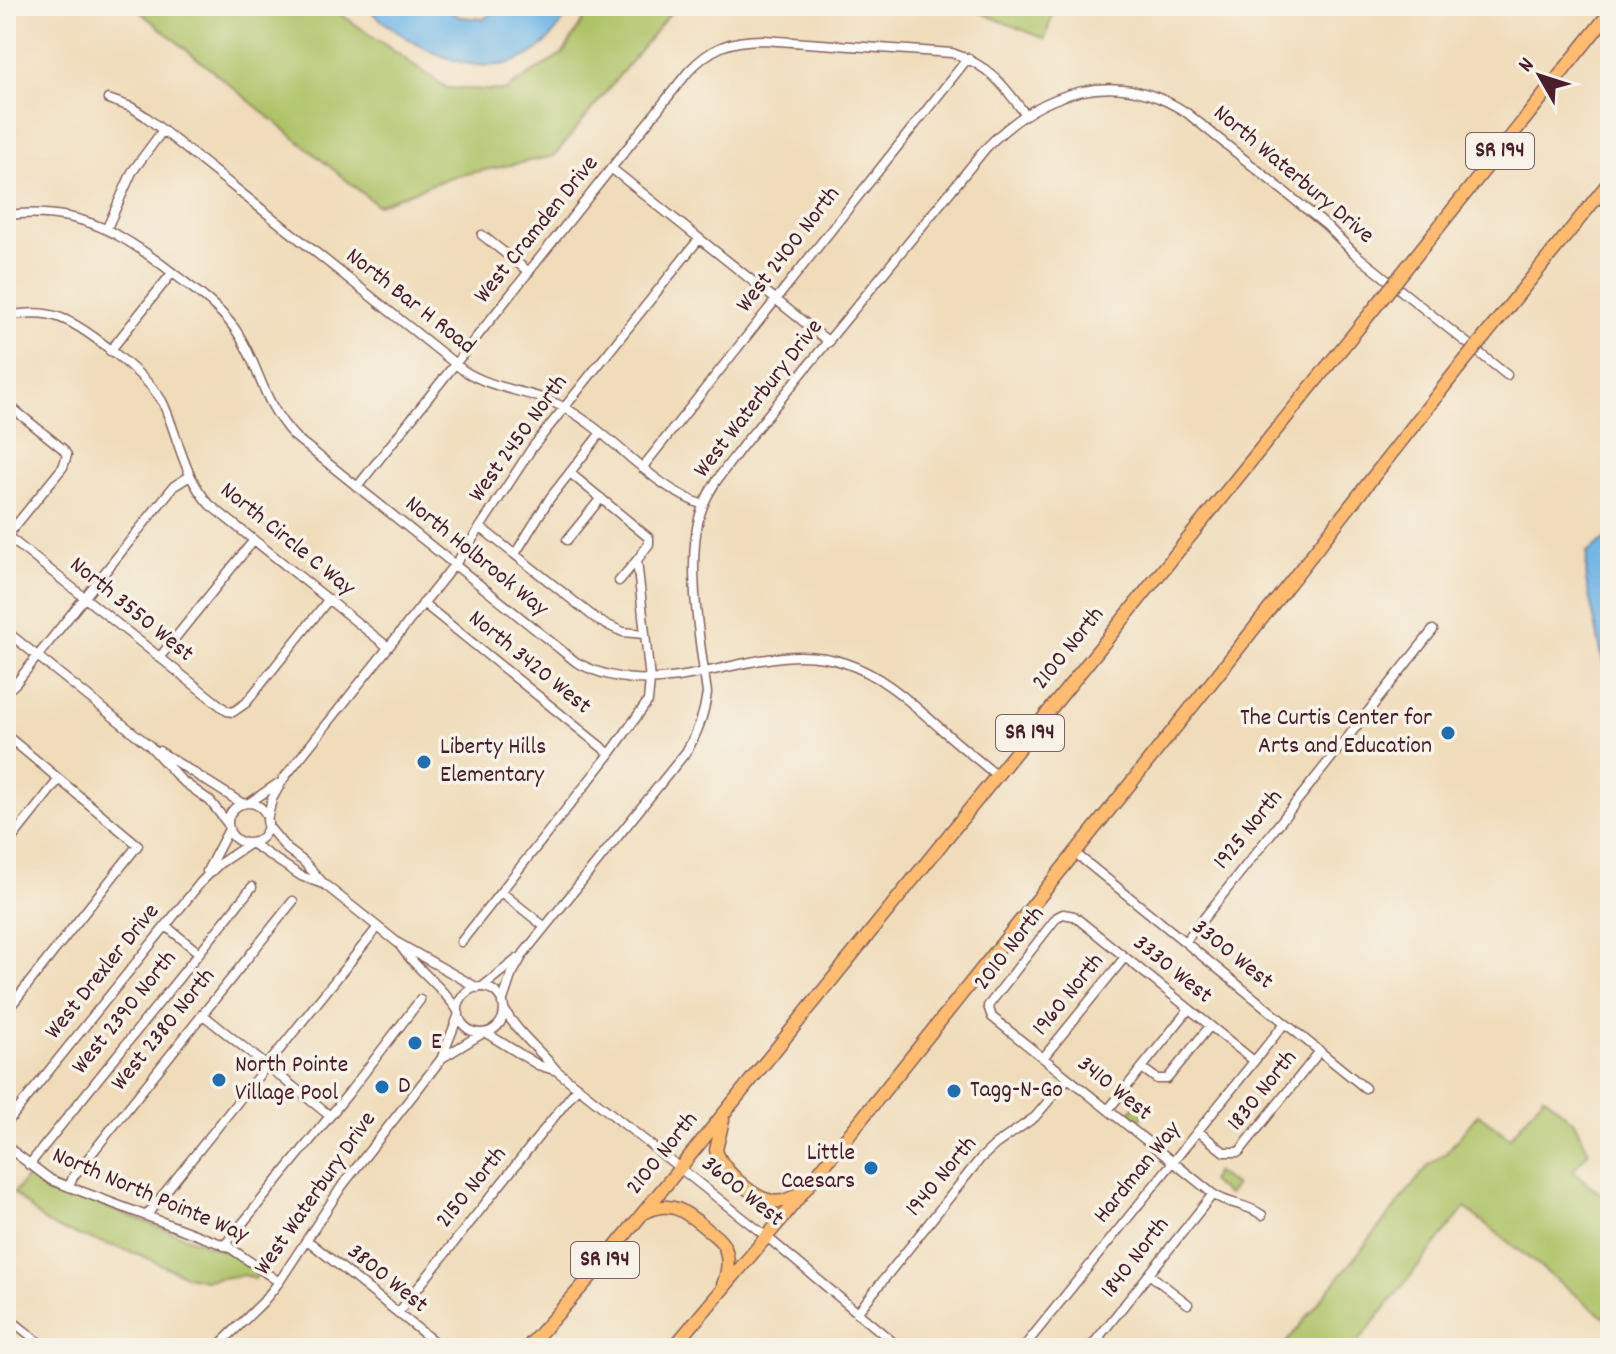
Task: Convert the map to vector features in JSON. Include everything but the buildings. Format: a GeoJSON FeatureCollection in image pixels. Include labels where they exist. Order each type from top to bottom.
{"type":"FeatureCollection","features":[{"type":"Feature","properties":{"kind":"highway","name":"2100 North"},"geometry":{"type":"LineString","coordinates":[[527,1348],[643,1214],[1610,12]]}},
{"type":"Feature","properties":{"kind":"highway"},"geometry":{"type":"LineString","coordinates":[[673,1348],[805,1190],[1610,181]]}},
{"type":"Feature","properties":{"kind":"highway"},"geometry":{"type":"LineString","coordinates":[[727,1110],[716,1142],[717,1156],[726,1170],[770,1201],[782,1201],[805,1190]]}},
{"type":"Feature","properties":{"kind":"highway"},"geometry":{"type":"LineString","coordinates":[[643,1214],[658,1207],[677,1208],[720,1240],[727,1262],[721,1292]]}},
{"type":"Feature","properties":{"kind":"street","name":"West Cramden Drive"},"geometry":{"type":"LineString","coordinates":[[357,487],[701,58],[725,44],[763,40],[940,50],[968,58]]}},
{"type":"Feature","properties":{"kind":"street"},"geometry":{"type":"LineString","coordinates":[[968,58],[996,78],[1025,114]]}},
{"type":"Feature","properties":{"kind":"street","name":"West 2400 North"},"geometry":{"type":"LineString","coordinates":[[642,468],[968,58]]}},
{"type":"Feature","properties":{"kind":"street","name":"North Waterbury Drive"},"geometry":{"type":"LineString","coordinates":[[1025,114],[1058,97],[1093,90],[1131,91],[1172,104],[1187,113],[1316,218],[1354,253],[1507,375]]}},
{"type":"Feature","properties":{"kind":"street","name":"North Bar H Road"},"geometry":{"type":"LineString","coordinates":[[108,99],[138,111],[163,130],[455,364],[488,384],[544,398],[565,408],[670,490],[703,505]]}},
{"type":"Feature","properties":{"kind":"street","name":"West Waterbury Drive"},"geometry":{"type":"LineString","coordinates":[[503,1006],[511,976],[524,953],[692,742],[705,712],[707,693],[693,560],[694,534],[703,505],[744,444],[986,148],[1025,114]]}},
{"type":"Feature","properties":{"kind":"street"},"geometry":{"type":"LineString","coordinates":[[107,228],[132,172],[163,130]]}},
{"type":"Feature","properties":{"kind":"street"},"geometry":{"type":"LineString","coordinates":[[611,168],[829,342]]}},
{"type":"Feature","properties":{"kind":"street","name":"North Holbrook Way"},"geometry":{"type":"LineString","coordinates":[[6,215],[60,214],[107,228],[140,247],[230,322],[248,352],[267,400],[285,427],[576,662],[617,678],[650,680],[786,657],[813,656],[847,664],[879,678],[900,692],[996,775]]}},
{"type":"Feature","properties":{"kind":"street"},"geometry":{"type":"LineString","coordinates":[[482,235],[529,272]]}},
{"type":"Feature","properties":{"kind":"street","name":"West 2450 North"},"geometry":{"type":"LineString","coordinates":[[267,823],[272,799],[284,778],[454,565],[517,468],[699,239]]}},
{"type":"Feature","properties":{"kind":"street"},"geometry":{"type":"LineString","coordinates":[[110,351],[172,273]]}},
{"type":"Feature","properties":{"kind":"street","name":"North Circle C Way"},"geometry":{"type":"LineString","coordinates":[[6,316],[30,313],[61,318],[85,331],[110,351],[158,393],[190,476],[210,505],[388,647]]}},
{"type":"Feature","properties":{"kind":"street"},"geometry":{"type":"LineString","coordinates":[[6,403],[67,455],[63,467],[7,536]]}},
{"type":"Feature","properties":{"kind":"street"},"geometry":{"type":"LineString","coordinates":[[515,554],[550,498],[600,434]]}},
{"type":"Feature","properties":{"kind":"street"},"geometry":{"type":"LineString","coordinates":[[570,473],[647,535],[650,541],[619,581]]}},
{"type":"Feature","properties":{"kind":"street"},"geometry":{"type":"LineString","coordinates":[[6,692],[174,486],[190,476]]}},
{"type":"Feature","properties":{"kind":"street"},"geometry":{"type":"LineString","coordinates":[[567,540],[601,498]]}},
{"type":"Feature","properties":{"kind":"street"},"geometry":{"type":"LineString","coordinates":[[480,527],[599,621],[623,632],[644,634]]}},
{"type":"Feature","properties":{"kind":"street","name":"North 3550 West"},"geometry":{"type":"LineString","coordinates":[[7,536],[220,707],[233,712],[246,703],[329,599]]}},
{"type":"Feature","properties":{"kind":"street"},"geometry":{"type":"LineString","coordinates":[[159,658],[254,540]]}},
{"type":"Feature","properties":{"kind":"street"},"geometry":{"type":"LineString","coordinates":[[461,942],[610,754],[648,701],[650,680],[637,560]]}},
{"type":"Feature","properties":{"kind":"street","name":"North 3420 West"},"geometry":{"type":"LineString","coordinates":[[423,603],[610,754]]}},
{"type":"Feature","properties":{"kind":"street","name":"1925 North"},"geometry":{"type":"LineString","coordinates":[[1185,942],[1433,630]]}},
{"type":"Feature","properties":{"kind":"street"},"geometry":{"type":"LineString","coordinates":[[6,631],[150,746],[246,804],[263,810],[267,823],[287,849],[324,884],[398,943],[480,988],[494,992],[519,1033],[557,1071]]}},
{"type":"Feature","properties":{"kind":"street"},"geometry":{"type":"LineString","coordinates":[[6,735],[138,845],[6,1012]]}},
{"type":"Feature","properties":{"kind":"street"},"geometry":{"type":"LineString","coordinates":[[150,746],[181,780],[210,801],[234,838],[250,844],[301,876],[324,884]]}},
{"type":"Feature","properties":{"kind":"street","name":"West 2450 North"},"geometry":{"type":"LineString","coordinates":[[246,804],[284,778]]}},
{"type":"Feature","properties":{"kind":"street"},"geometry":{"type":"LineString","coordinates":[[6,846],[59,779]]}},
{"type":"Feature","properties":{"kind":"street"},"geometry":{"type":"LineString","coordinates":[[228,826],[234,809],[246,804]]}},
{"type":"Feature","properties":{"kind":"street"},"geometry":{"type":"LineString","coordinates":[[250,844],[263,835],[267,823]]}},
{"type":"Feature","properties":{"kind":"street","name":"West Drexler Drive"},"geometry":{"type":"LineString","coordinates":[[201,882],[228,826]]}},
{"type":"Feature","properties":{"kind":"street","name":"West Drexler Drive"},"geometry":{"type":"LineString","coordinates":[[6,1124],[201,882],[219,864],[250,844]]}},
{"type":"Feature","properties":{"kind":"street","name":"3300 West"},"geometry":{"type":"LineString","coordinates":[[1075,853],[1365,1088]]}},
{"type":"Feature","properties":{"kind":"street","name":"West 2390 North"},"geometry":{"type":"LineString","coordinates":[[29,1165],[252,887]]}},
{"type":"Feature","properties":{"kind":"street"},"geometry":{"type":"LineString","coordinates":[[501,892],[545,927]]}},
{"type":"Feature","properties":{"kind":"street","name":"West 2380 North"},"geometry":{"type":"LineString","coordinates":[[69,1187],[73,1177],[293,901]]}},
{"type":"Feature","properties":{"kind":"street","name":"3330 West"},"geometry":{"type":"LineString","coordinates":[[1063,914],[1074,916],[1254,1061]]}},
{"type":"Feature","properties":{"kind":"street","name":"2010 North"},"geometry":{"type":"LineString","coordinates":[[988,1009],[990,1000],[1057,917],[1063,914]]}},
{"type":"Feature","properties":{"kind":"street"},"geometry":{"type":"LineString","coordinates":[[166,926],[199,953]]}},
{"type":"Feature","properties":{"kind":"street"},"geometry":{"type":"LineString","coordinates":[[146,1216],[378,927]]}},
{"type":"Feature","properties":{"kind":"street"},"geometry":{"type":"LineString","coordinates":[[398,943],[446,993],[465,1026],[484,1032],[538,1065],[557,1071]]}},
{"type":"Feature","properties":{"kind":"street","name":"West Waterbury Drive"},"geometry":{"type":"LineString","coordinates":[[480,988],[524,953]]}},
{"type":"Feature","properties":{"kind":"street","name":"1960 North"},"geometry":{"type":"LineString","coordinates":[[1043,1058],[1125,957]]}},
{"type":"Feature","properties":{"kind":"street"},"geometry":{"type":"LineString","coordinates":[[458,1013],[464,995],[480,988]]}},
{"type":"Feature","properties":{"kind":"street"},"geometry":{"type":"LineString","coordinates":[[224,1246],[420,1000]]}},
{"type":"Feature","properties":{"kind":"street"},"geometry":{"type":"LineString","coordinates":[[484,1032],[500,1022],[503,1006]]}},
{"type":"Feature","properties":{"kind":"street","name":"3410 West"},"geometry":{"type":"LineString","coordinates":[[988,1009],[992,1017],[1213,1194],[1227,1202],[1251,1207],[1262,1215]]}},
{"type":"Feature","properties":{"kind":"street"},"geometry":{"type":"LineString","coordinates":[[1108,1110],[1189,1009]]}},
{"type":"Feature","properties":{"kind":"street","name":"West Waterbury Drive"},"geometry":{"type":"LineString","coordinates":[[216,1348],[279,1282],[342,1186],[442,1058],[458,1013]]}},
{"type":"Feature","properties":{"kind":"street"},"geometry":{"type":"LineString","coordinates":[[202,1014],[330,1116]]}},
{"type":"Feature","properties":{"kind":"street","name":"Hardman Way"},"geometry":{"type":"LineString","coordinates":[[1023,1348],[1285,1023]]}},
{"type":"Feature","properties":{"kind":"street"},"geometry":{"type":"LineString","coordinates":[[1142,1068],[1157,1079],[1167,1079],[1210,1026]]}},
{"type":"Feature","properties":{"kind":"street","name":"West Waterbury Drive"},"geometry":{"type":"LineString","coordinates":[[442,1058],[484,1032]]}},
{"type":"Feature","properties":{"kind":"street","name":"1830 North"},"geometry":{"type":"LineString","coordinates":[[1198,1131],[1224,1152],[1242,1150],[1320,1051]]}},
{"type":"Feature","properties":{"kind":"street","name":"3600 West"},"geometry":{"type":"LineString","coordinates":[[557,1071],[767,1237],[900,1348]]}},
{"type":"Feature","properties":{"kind":"street","name":"1940 North"},"geometry":{"type":"LineString","coordinates":[[857,1313],[987,1152],[1035,1117],[1068,1078]]}},
{"type":"Feature","properties":{"kind":"street","name":"2150 North"},"geometry":{"type":"LineString","coordinates":[[398,1313],[578,1087]]}},
{"type":"Feature","properties":{"kind":"street","name":"North North Pointe Way"},"geometry":{"type":"LineString","coordinates":[[6,1146],[51,1180],[224,1246],[245,1256],[279,1282]]}},
{"type":"Feature","properties":{"kind":"street","name":"1840 North"},"geometry":{"type":"LineString","coordinates":[[1090,1348],[1213,1194]]}},
{"type":"Feature","properties":{"kind":"street","name":"3800 West"},"geometry":{"type":"LineString","coordinates":[[307,1240],[442,1348]]}},
{"type":"Feature","properties":{"kind":"street"},"geometry":{"type":"LineString","coordinates":[[1149,1274],[1188,1304]]}},
{"type":"Feature","properties":{"kind":"street"},"geometry":{"type":"LineString","coordinates":[[6,1316],[46,1348]]}},
{"type":"Feature","properties":{"kind":"street"},"geometry":{"type":"LineString","coordinates":[[1098,1338],[1111,1348]]}},
{"type":"Feature","properties":{"kind":"green space"},"geometry":{"type":"Polygon","coordinates":[[[133,6],[329,6],[447,88],[504,91],[563,53],[592,6],[676,6],[554,156],[451,177],[377,205],[133,6]]]}},
{"type":"Feature","properties":{"kind":"green space"},"geometry":{"type":"Polygon","coordinates":[[[964,6],[1055,6],[1045,39],[964,6]]]}},
{"type":"Feature","properties":{"kind":"green space"},"geometry":{"type":"Polygon","coordinates":[[[1544,1096],[1574,1122],[1589,1151],[1573,1171],[1610,1202],[1610,1322],[1465,1208],[1353,1348],[1282,1348],[1429,1165],[1447,1152],[1478,1114],[1510,1138],[1544,1096]]]}},
{"type":"Feature","properties":{"kind":"green space"},"geometry":{"type":"Polygon","coordinates":[[[1142,1097],[1152,1104],[1137,1123],[1128,1115],[1142,1097]]]}},
{"type":"Feature","properties":{"kind":"green space"},"geometry":{"type":"Polygon","coordinates":[[[1216,1172],[1235,1186],[1228,1195],[1210,1181],[1216,1172]]]}},
{"type":"Feature","properties":{"kind":"green space"},"geometry":{"type":"Polygon","coordinates":[[[30,1173],[58,1189],[236,1256],[259,1273],[255,1278],[244,1275],[206,1280],[186,1276],[138,1254],[59,1229],[45,1222],[14,1193],[30,1173]]]}},
{"type":"Feature","properties":{"kind":"water"},"geometry":{"type":"Polygon","coordinates":[[[364,6],[441,6],[460,17],[483,19],[505,6],[573,6],[542,46],[520,59],[497,65],[473,65],[426,49],[364,6]]]}},
{"type":"Feature","properties":{"kind":"water"},"geometry":{"type":"Polygon","coordinates":[[[1610,536],[1610,693],[1586,581],[1587,553],[1610,536]]]}},
{"type":"Feature","properties":{"kind":"place","name":"The Curtis Center for Arts and Education"},"geometry":{"type":"Point","coordinates":[1448,733]}},
{"type":"Feature","properties":{"kind":"place","name":"Liberty Hills Elementary"},"geometry":{"type":"Point","coordinates":[424,762]}},
{"type":"Feature","properties":{"kind":"place","name":"E"},"geometry":{"type":"Point","coordinates":[415,1043]}},
{"type":"Feature","properties":{"kind":"place","name":"North Pointe Village Pool"},"geometry":{"type":"Point","coordinates":[219,1080]}},
{"type":"Feature","properties":{"kind":"place","name":"D"},"geometry":{"type":"Point","coordinates":[382,1087]}},
{"type":"Feature","properties":{"kind":"place","name":"Tagg-N-Go"},"geometry":{"type":"Point","coordinates":[954,1091]}},
{"type":"Feature","properties":{"kind":"place","name":"Little Caesars"},"geometry":{"type":"Point","coordinates":[871,1168]}}]}
